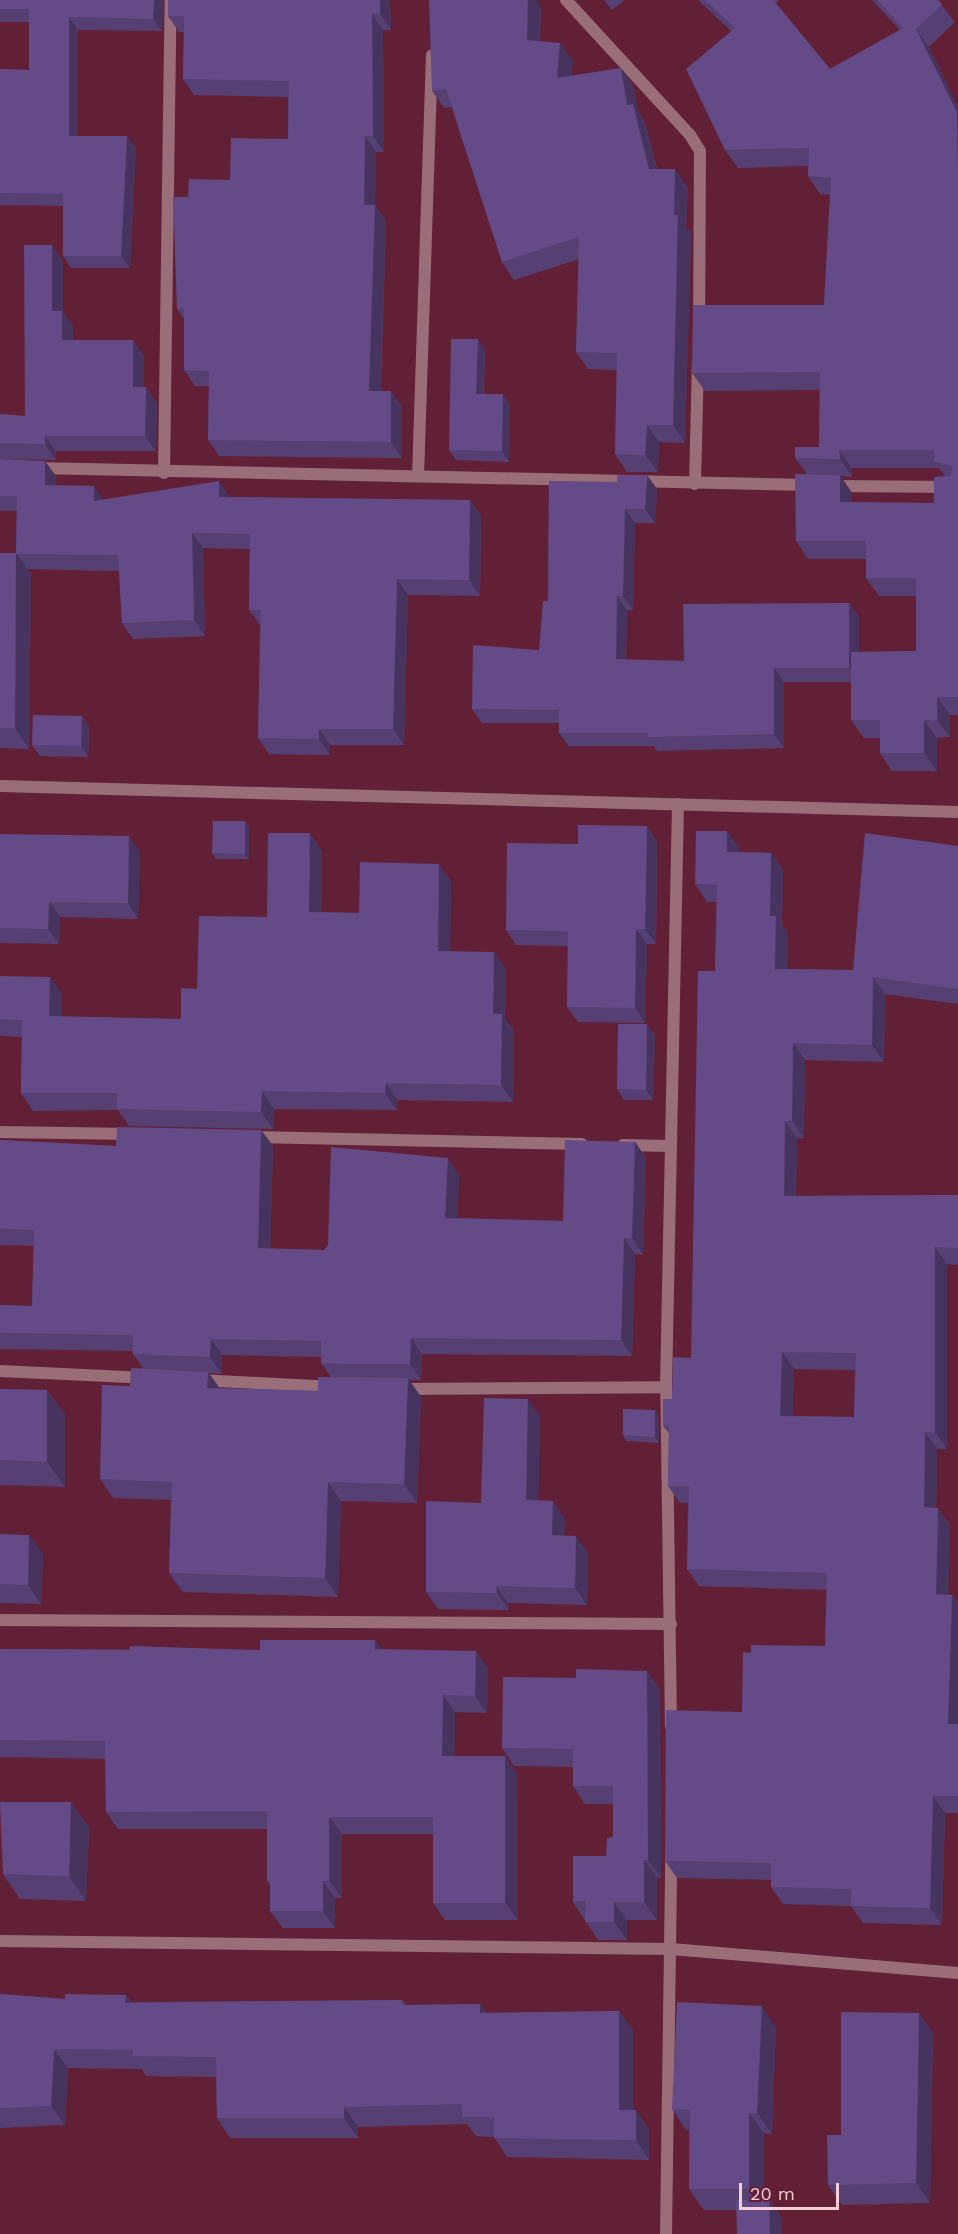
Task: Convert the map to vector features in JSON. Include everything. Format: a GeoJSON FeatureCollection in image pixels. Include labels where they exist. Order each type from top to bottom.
{"type":"FeatureCollection","features":[{"type":"Feature","properties":{"kind":"street"},"geometry":{"type":"LineString","coordinates":[[164,473],[171,0]]}},
{"type":"Feature","properties":{"kind":"street"},"geometry":{"type":"LineString","coordinates":[[566,0],[700,151],[698,332]]}},
{"type":"Feature","properties":{"kind":"street"},"geometry":{"type":"LineString","coordinates":[[418,476],[432,36]]}},
{"type":"Feature","properties":{"kind":"street"},"geometry":{"type":"LineString","coordinates":[[695,484],[698,356]]}},
{"type":"Feature","properties":{"kind":"street"},"geometry":{"type":"LineString","coordinates":[[23,468],[695,484],[958,487]]}},
{"type":"Feature","properties":{"kind":"street"},"geometry":{"type":"LineString","coordinates":[[0,786],[958,812]]}},
{"type":"Feature","properties":{"kind":"street"},"geometry":{"type":"LineString","coordinates":[[671,1740],[666,1387],[678,804]]}},
{"type":"Feature","properties":{"kind":"street"},"geometry":{"type":"LineString","coordinates":[[0,1131],[144,1134]]}},
{"type":"Feature","properties":{"kind":"street"},"geometry":{"type":"LineString","coordinates":[[239,1137],[670,1146]]}},
{"type":"Feature","properties":{"kind":"street"},"geometry":{"type":"LineString","coordinates":[[0,1371],[154,1378]]}},
{"type":"Feature","properties":{"kind":"street"},"geometry":{"type":"LineString","coordinates":[[190,1380],[350,1388]]}},
{"type":"Feature","properties":{"kind":"street"},"geometry":{"type":"LineString","coordinates":[[383,1389],[666,1387]]}},
{"type":"Feature","properties":{"kind":"street"},"geometry":{"type":"LineString","coordinates":[[0,1620],[671,1624]]}},
{"type":"Feature","properties":{"kind":"street"},"geometry":{"type":"LineString","coordinates":[[666,2234],[671,1845]]}},
{"type":"Feature","properties":{"kind":"street"},"geometry":{"type":"LineString","coordinates":[[0,1941],[671,1949],[958,1973]]}},
{"type":"Feature","properties":{"kind":"building"},"geometry":{"type":"Polygon","coordinates":[[[0,0],[154,0],[153,19],[69,17],[69,136],[127,136],[121,256],[63,256],[63,194],[0,193],[0,69],[29,70],[29,9],[0,9],[0,0]]]}},
{"type":"Feature","properties":{"kind":"building"},"geometry":{"type":"Polygon","coordinates":[[[168,0],[380,0],[380,14],[372,14],[373,136],[365,136],[364,205],[375,205],[369,391],[391,391],[391,442],[208,440],[209,371],[184,370],[184,309],[177,309],[173,197],[188,197],[189,179],[230,180],[231,138],[288,139],[289,81],[183,79],[184,16],[168,16],[168,0]]]}},
{"type":"Feature","properties":{"kind":"building"},"geometry":{"type":"Polygon","coordinates":[[[429,0],[528,0],[527,40],[560,43],[557,78],[621,68],[627,105],[633,104],[649,169],[675,169],[674,215],[678,215],[673,425],[647,425],[645,455],[615,454],[617,353],[576,352],[579,237],[502,262],[446,89],[432,91],[429,0]]]}},
{"type":"Feature","properties":{"kind":"building"},"geometry":{"type":"Polygon","coordinates":[[[705,0],[773,0],[830,69],[903,28],[877,0],[938,0],[942,4],[916,29],[957,112],[958,697],[937,697],[937,720],[924,720],[924,753],[880,753],[880,720],[851,720],[851,652],[916,651],[916,578],[866,578],[866,541],[796,541],[795,474],[840,475],[840,502],[934,503],[934,477],[950,476],[953,466],[934,461],[934,450],[839,450],[840,459],[795,458],[795,447],[819,447],[820,372],[692,373],[693,305],[824,305],[831,178],[808,176],[809,148],[725,150],[686,69],[735,28],[705,0]]]}},
{"type":"Feature","properties":{"kind":"building"},"geometry":{"type":"Polygon","coordinates":[[[24,245],[52,245],[52,311],[62,311],[62,340],[133,340],[133,387],[146,387],[145,436],[45,436],[45,444],[0,443],[0,414],[25,416],[24,245]]]}},
{"type":"Feature","properties":{"kind":"building"},"geometry":{"type":"Polygon","coordinates":[[[451,339],[478,339],[476,394],[503,394],[502,451],[449,450],[451,339]]]}},
{"type":"Feature","properties":{"kind":"building"},"geometry":{"type":"Polygon","coordinates":[[[0,459],[45,461],[45,485],[94,486],[94,501],[219,481],[219,497],[470,500],[469,580],[397,579],[393,729],[319,729],[319,739],[258,738],[261,610],[249,610],[250,534],[192,533],[194,620],[122,623],[118,555],[16,554],[17,496],[0,496],[0,459]]]}},
{"type":"Feature","properties":{"kind":"building"},"geometry":{"type":"Polygon","coordinates":[[[617,475],[647,475],[645,509],[625,509],[623,596],[617,596],[616,659],[684,661],[683,604],[849,603],[849,668],[774,668],[774,734],[648,737],[648,733],[559,733],[559,710],[472,709],[473,645],[539,650],[543,601],[548,601],[549,481],[617,482],[617,475]]]}},
{"type":"Feature","properties":{"kind":"building"},"geometry":{"type":"Polygon","coordinates":[[[0,553],[16,553],[15,728],[0,728],[0,553]]]}},
{"type":"Feature","properties":{"kind":"building"},"geometry":{"type":"Polygon","coordinates":[[[33,715],[82,716],[81,746],[32,745],[33,715]]]}},
{"type":"Feature","properties":{"kind":"building"},"geometry":{"type":"Polygon","coordinates":[[[213,821],[245,821],[245,854],[212,853],[213,821]]]}},
{"type":"Feature","properties":{"kind":"building"},"geometry":{"type":"Polygon","coordinates":[[[578,825],[647,826],[645,929],[636,929],[635,1008],[567,1007],[568,931],[506,930],[507,843],[578,844],[578,825]]]}},
{"type":"Feature","properties":{"kind":"building"},"geometry":{"type":"Polygon","coordinates":[[[696,831],[727,831],[727,852],[771,853],[770,916],[776,916],[775,969],[853,970],[865,833],[958,846],[958,989],[873,977],[872,1045],[793,1043],[792,1121],[785,1121],[784,1196],[958,1195],[958,1248],[935,1247],[935,1432],[925,1432],[924,1507],[938,1508],[936,1594],[952,1595],[948,1724],[958,1724],[958,1796],[933,1796],[930,1908],[851,1906],[851,1889],[771,1887],[771,1863],[665,1861],[666,1710],[742,1712],[743,1652],[751,1653],[751,1645],[825,1646],[827,1573],[687,1569],[689,1486],[668,1486],[669,1426],[663,1426],[663,1399],[672,1399],[673,1357],[691,1358],[698,971],[715,971],[717,885],[695,884],[696,831]],[[782,1352],[780,1416],[854,1417],[856,1353],[782,1352]]]}},
{"type":"Feature","properties":{"kind":"building"},"geometry":{"type":"Polygon","coordinates":[[[268,833],[310,833],[309,912],[359,913],[360,862],[439,864],[438,951],[494,952],[493,1014],[502,1014],[501,1085],[386,1083],[385,1093],[262,1091],[261,1112],[117,1109],[117,1093],[21,1093],[22,1020],[0,1019],[0,976],[50,977],[49,1016],[181,1019],[181,988],[197,989],[199,916],[267,917],[268,833]]]}},
{"type":"Feature","properties":{"kind":"building"},"geometry":{"type":"Polygon","coordinates":[[[0,834],[129,836],[128,903],[49,902],[48,929],[0,928],[0,834]]]}},
{"type":"Feature","properties":{"kind":"building"},"geometry":{"type":"Polygon","coordinates":[[[618,1024],[647,1024],[646,1090],[617,1089],[618,1024]]]}},
{"type":"Feature","properties":{"kind":"building"},"geometry":{"type":"Polygon","coordinates":[[[117,1127],[261,1130],[258,1248],[324,1250],[328,1245],[331,1147],[448,1158],[445,1218],[563,1221],[565,1140],[635,1142],[632,1238],[624,1238],[621,1340],[411,1338],[410,1364],[349,1364],[321,1363],[321,1341],[211,1339],[210,1357],[133,1354],[133,1335],[0,1333],[0,1305],[32,1306],[34,1230],[0,1229],[0,1140],[116,1146],[117,1127]]]}},
{"type":"Feature","properties":{"kind":"building"},"geometry":{"type":"Polygon","coordinates":[[[131,1368],[208,1372],[207,1388],[318,1391],[318,1377],[408,1378],[404,1484],[328,1482],[325,1578],[169,1573],[172,1482],[100,1479],[102,1385],[130,1386],[131,1368]]]}},
{"type":"Feature","properties":{"kind":"building"},"geometry":{"type":"Polygon","coordinates":[[[0,1389],[47,1390],[47,1462],[0,1460],[0,1389]]]}},
{"type":"Feature","properties":{"kind":"building"},"geometry":{"type":"Polygon","coordinates":[[[484,1398],[528,1399],[526,1500],[553,1501],[552,1535],[576,1536],[575,1588],[496,1586],[497,1593],[426,1592],[426,1501],[481,1503],[484,1398]]]}},
{"type":"Feature","properties":{"kind":"building"},"geometry":{"type":"Polygon","coordinates":[[[623,1409],[655,1410],[655,1437],[623,1435],[623,1409]]]}},
{"type":"Feature","properties":{"kind":"building"},"geometry":{"type":"Polygon","coordinates":[[[0,1534],[29,1535],[28,1585],[0,1584],[0,1534]]]}},
{"type":"Feature","properties":{"kind":"building"},"geometry":{"type":"Polygon","coordinates":[[[260,1640],[375,1640],[375,1649],[476,1651],[475,1696],[443,1695],[442,1756],[505,1756],[505,1903],[433,1903],[433,1817],[329,1817],[329,1881],[323,1881],[323,1911],[270,1911],[270,1881],[267,1881],[267,1811],[106,1812],[105,1741],[0,1740],[0,1649],[130,1650],[130,1646],[260,1650],[260,1640]]]}},
{"type":"Feature","properties":{"kind":"building"},"geometry":{"type":"Polygon","coordinates":[[[576,1669],[647,1671],[648,1860],[644,1860],[644,1902],[614,1902],[614,1922],[585,1922],[586,1901],[573,1902],[573,1856],[606,1856],[607,1838],[613,1837],[613,1786],[573,1786],[573,1749],[502,1748],[503,1677],[576,1678],[576,1669]]]}},
{"type":"Feature","properties":{"kind":"building"},"geometry":{"type":"Polygon","coordinates":[[[0,1802],[71,1802],[69,1876],[3,1874],[0,1802]]]}},
{"type":"Feature","properties":{"kind":"building"},"geometry":{"type":"Polygon","coordinates":[[[0,1994],[65,1999],[65,1994],[126,1995],[125,2003],[402,2000],[402,2005],[480,2004],[480,2013],[619,2011],[619,2110],[636,2110],[636,2140],[494,2138],[494,2117],[462,2117],[462,2104],[344,2107],[344,2118],[217,2118],[216,2057],[133,2056],[133,2050],[54,2049],[51,2106],[0,2108],[0,1994]]]}},
{"type":"Feature","properties":{"kind":"building"},"geometry":{"type":"Polygon","coordinates":[[[677,2002],[762,2006],[757,2113],[749,2113],[749,2189],[689,2189],[690,2110],[672,2109],[677,2002]]]}},
{"type":"Feature","properties":{"kind":"building"},"geometry":{"type":"Polygon","coordinates":[[[841,2012],[919,2013],[916,2183],[828,2185],[827,2135],[841,2135],[841,2012]]]}},
{"type":"Feature","properties":{"kind":"building"},"geometry":{"type":"Polygon","coordinates":[[[769,2199],[770,2234],[737,2234],[736,2200],[769,2199]]]}}]}
